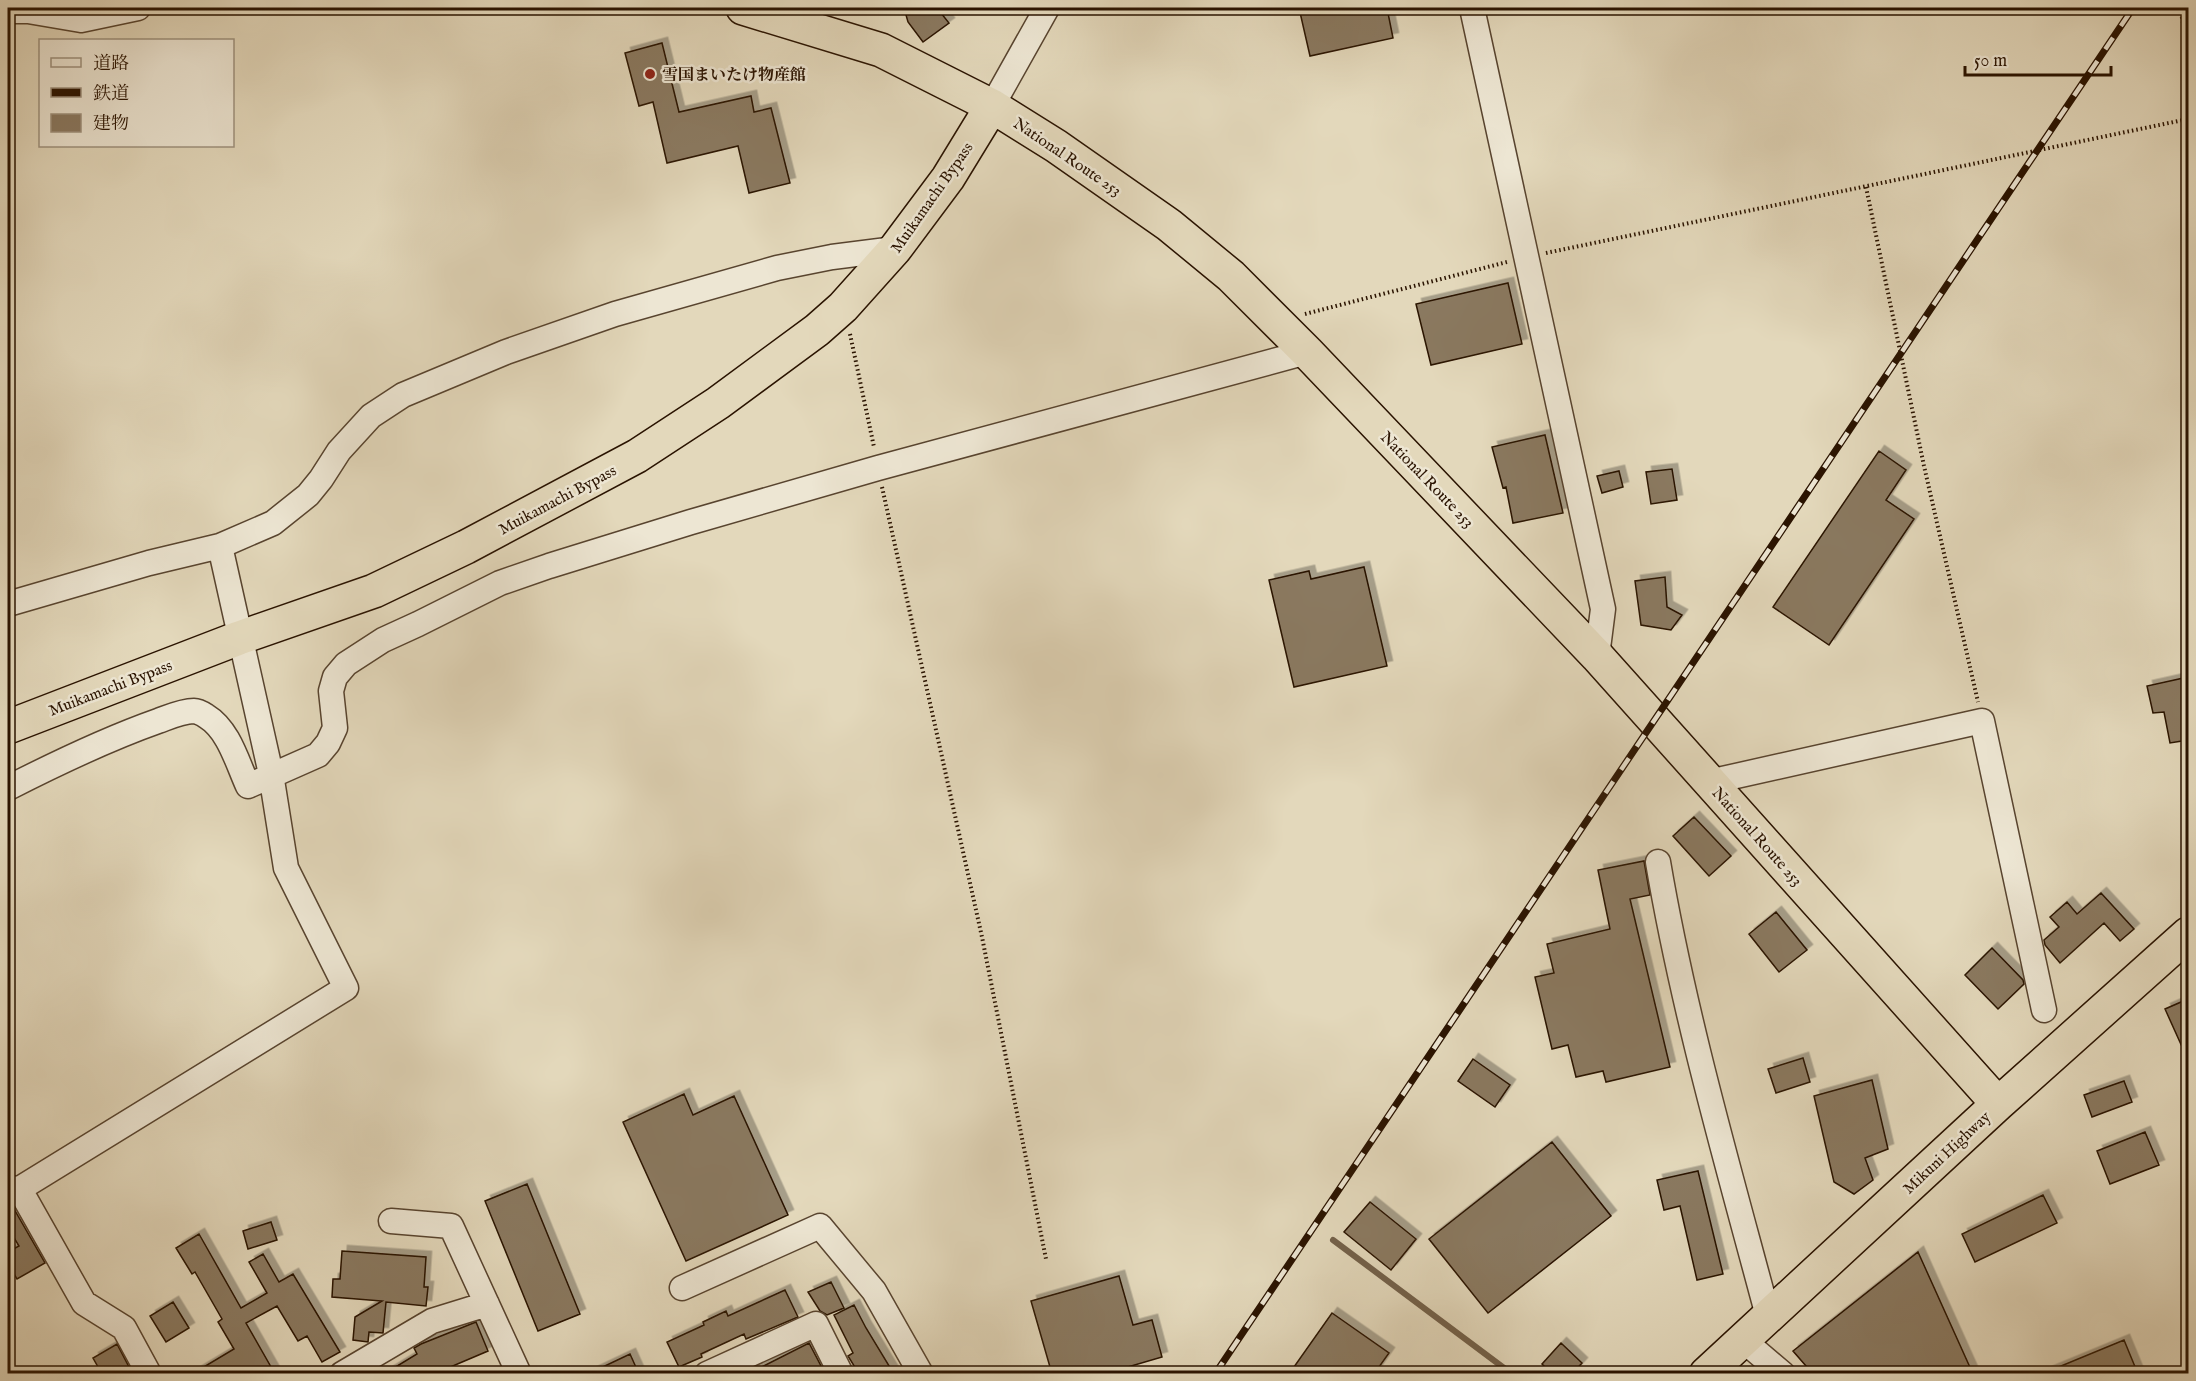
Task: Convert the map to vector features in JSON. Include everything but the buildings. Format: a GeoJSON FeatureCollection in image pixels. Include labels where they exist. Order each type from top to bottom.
{"type":"FeatureCollection","features":[{"type":"Feature","properties":{"kind":"highway","name":"National Route 253"},"geometry":{"type":"LineString","coordinates":[[743,8],[881,50],[992,106],[1056,146],[1169,225],[1231,276],[1307,352],[1597,656],[1998,1104]]}},
{"type":"Feature","properties":{"kind":"highway","name":"Muikamachi Bypass"},"geometry":{"type":"LineString","coordinates":[[8,727],[239,638],[374,591],[466,547],[637,456],[718,403],[817,330],[843,307],[895,249],[948,178],[992,106]]}},
{"type":"Feature","properties":{"kind":"highway","name":"Mikuni Highway"},"geometry":{"type":"LineString","coordinates":[[1706,1374],[1998,1104],[2188,934]]}},
{"type":"Feature","properties":{"kind":"street"},"geometry":{"type":"LineString","coordinates":[[8,11],[28,11],[81,20],[138,8]]}},
{"type":"Feature","properties":{"kind":"street"},"geometry":{"type":"LineString","coordinates":[[992,106],[1047,8]]}},
{"type":"Feature","properties":{"kind":"street"},"geometry":{"type":"LineString","coordinates":[[1472,8],[1603,609],[1597,656]]}},
{"type":"Feature","properties":{"kind":"street"},"geometry":{"type":"LineString","coordinates":[[8,604],[149,563],[220,546],[273,523],[296,505],[321,479],[339,451],[371,416],[402,395],[506,352],[615,314],[777,268],[832,257],[895,249]]}},
{"type":"Feature","properties":{"kind":"street"},"geometry":{"type":"LineString","coordinates":[[8,788],[56,763],[144,726],[195,711],[206,715],[218,725],[228,741],[248,786],[271,774],[304,763],[318,755],[328,743],[334,728],[331,692],[335,677],[346,664],[383,640],[500,583],[690,522],[878,468],[1307,352]]}},
{"type":"Feature","properties":{"kind":"street"},"geometry":{"type":"LineString","coordinates":[[149,1374],[124,1328],[84,1303],[13,1192],[346,988],[286,868],[271,774],[220,546]]}},
{"type":"Feature","properties":{"kind":"street"},"geometry":{"type":"LineString","coordinates":[[1709,782],[1982,721],[2044,1010]]}},
{"type":"Feature","properties":{"kind":"street"},"geometry":{"type":"LineString","coordinates":[[1658,862],[1702,1070],[1768,1316]]}},
{"type":"Feature","properties":{"kind":"street"},"geometry":{"type":"LineString","coordinates":[[391,1221],[451,1226],[519,1374]]}},
{"type":"Feature","properties":{"kind":"street"},"geometry":{"type":"LineString","coordinates":[[682,1288],[820,1226],[874,1291],[921,1374]]}},
{"type":"Feature","properties":{"kind":"street"},"geometry":{"type":"LineString","coordinates":[[342,1374],[432,1321],[487,1304]]}},
{"type":"Feature","properties":{"kind":"street"},"geometry":{"type":"LineString","coordinates":[[707,1374],[816,1324],[841,1374]]}},
{"type":"Feature","properties":{"kind":"street"},"geometry":{"type":"LineString","coordinates":[[1743,1340],[1784,1374]]}},
{"type":"Feature","properties":{"kind":"path"},"geometry":{"type":"LineString","coordinates":[[2180,8],[2188,48]]}},
{"type":"Feature","properties":{"kind":"path"},"geometry":{"type":"LineString","coordinates":[[1303,314],[1528,257],[2188,119]]}},
{"type":"Feature","properties":{"kind":"path"},"geometry":{"type":"LineString","coordinates":[[1866,186],[1924,466],[1982,721]]}},
{"type":"Feature","properties":{"kind":"path"},"geometry":{"type":"LineString","coordinates":[[843,307],[982,937],[1047,1259]]}},
{"type":"Feature","properties":{"kind":"waterway"},"geometry":{"type":"LineString","coordinates":[[1333,1240],[1512,1374]]}},
{"type":"Feature","properties":{"kind":"railway"},"geometry":{"type":"LineString","coordinates":[[1215,1374],[2133,8]]}},
{"type":"Feature","properties":{"kind":"place","name":"雪国まいたけ物産館"},"geometry":{"type":"Point","coordinates":[650,74]}}]}
